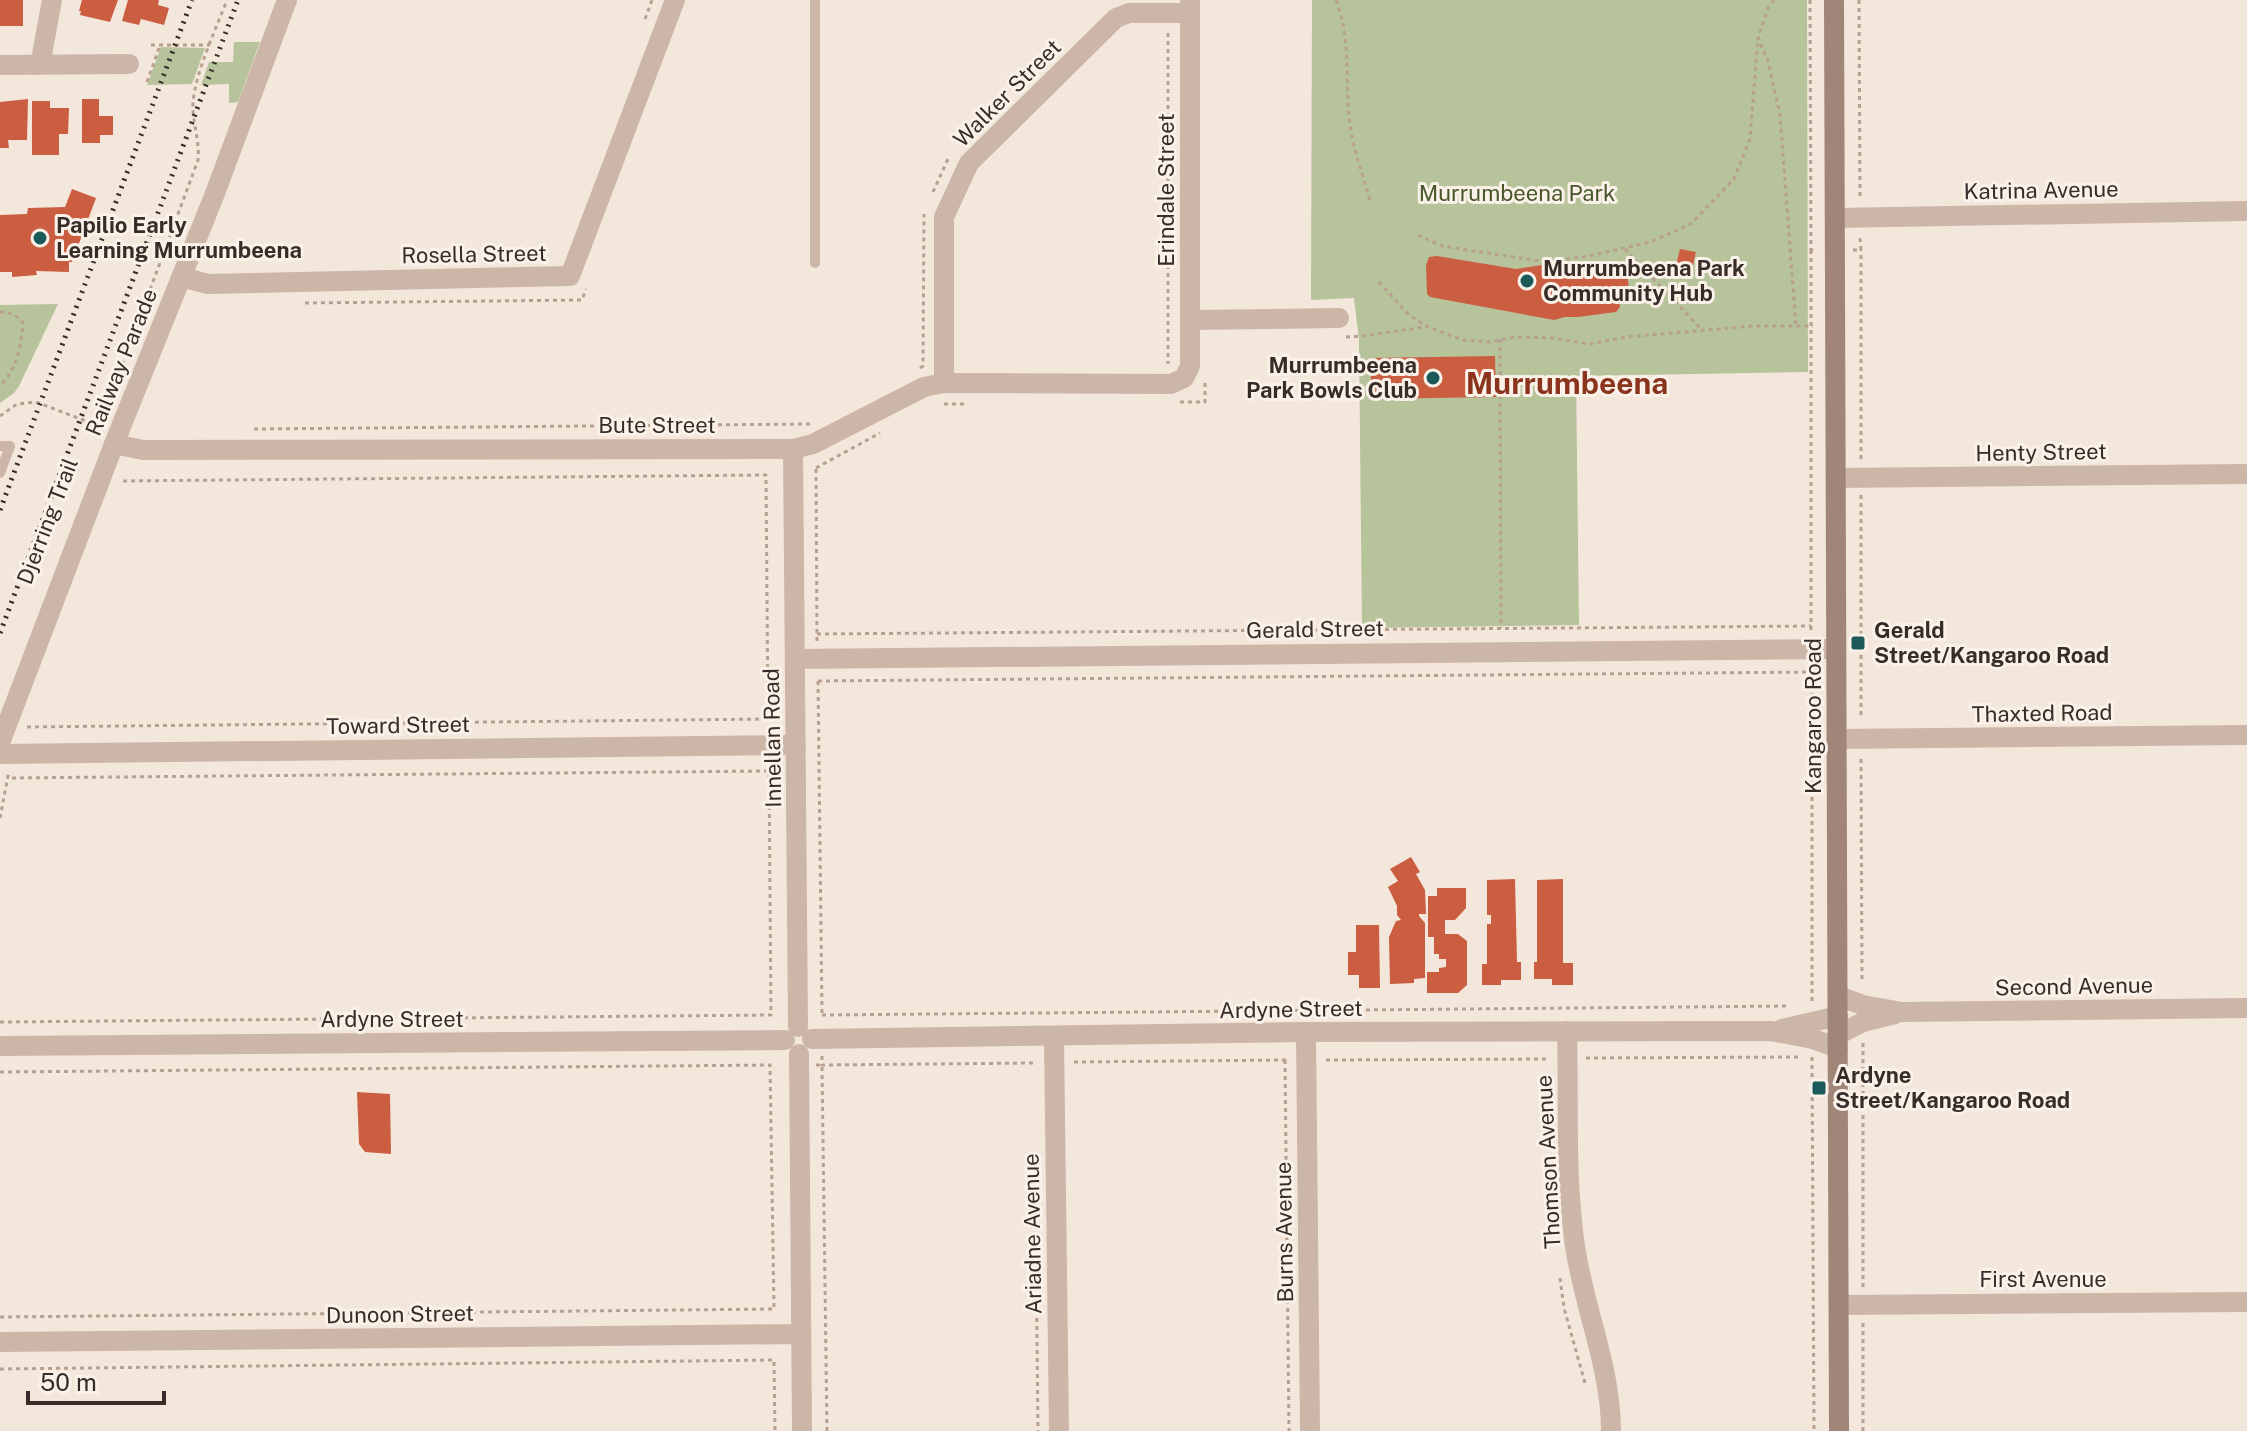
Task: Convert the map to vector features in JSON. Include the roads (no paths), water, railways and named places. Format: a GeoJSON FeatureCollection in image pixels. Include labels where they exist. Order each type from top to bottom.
{"type":"FeatureCollection","features":[{"type":"Feature","properties":{"kind":"street"},"geometry":{"type":"LineString","coordinates":[[40,65],[52,0]]}},
{"type":"Feature","properties":{"kind":"street","name":"Railway Parade"},"geometry":{"type":"LineString","coordinates":[[8,730],[114,444],[214,196],[287,0]]}},
{"type":"Feature","properties":{"kind":"street","name":"Rosella Street"},"geometry":{"type":"LineString","coordinates":[[181,277],[208,284],[570,276],[675,0]]}},
{"type":"Feature","properties":{"kind":"street","name":"Kangaroo Road"},"geometry":{"type":"LineString","coordinates":[[1834,0],[1839,1431]]}},
{"type":"Feature","properties":{"kind":"street","name":"Erindale Street"},"geometry":{"type":"LineString","coordinates":[[1184,378],[1190,366],[1190,6]]}},
{"type":"Feature","properties":{"kind":"street","name":"Walker Street"},"geometry":{"type":"LineString","coordinates":[[944,383],[944,217],[969,163],[1116,18],[1129,13],[1190,6]]}},
{"type":"Feature","properties":{"kind":"street"},"geometry":{"type":"LineString","coordinates":[[0,65],[129,64]]}},
{"type":"Feature","properties":{"kind":"street","name":"Katrina Avenue"},"geometry":{"type":"LineString","coordinates":[[1835,218],[2247,211]]}},
{"type":"Feature","properties":{"kind":"street"},"geometry":{"type":"LineString","coordinates":[[1190,320],[1339,318]]}},
{"type":"Feature","properties":{"kind":"street","name":"Bute Street"},"geometry":{"type":"LineString","coordinates":[[114,444],[143,450],[793,449],[813,444],[924,387],[944,383],[1171,384],[1184,378]]}},
{"type":"Feature","properties":{"kind":"street","name":"Innellan Road"},"geometry":{"type":"LineString","coordinates":[[793,449],[802,1431]]}},
{"type":"Feature","properties":{"kind":"street","name":"Henty Street"},"geometry":{"type":"LineString","coordinates":[[1836,478],[2247,474]]}},
{"type":"Feature","properties":{"kind":"street","name":"Gerald Street"},"geometry":{"type":"LineString","coordinates":[[795,659],[1836,649]]}},
{"type":"Feature","properties":{"kind":"street","name":"Thaxted Road"},"geometry":{"type":"LineString","coordinates":[[1837,739],[2247,735]]}},
{"type":"Feature","properties":{"kind":"street","name":"Toward Street"},"geometry":{"type":"LineString","coordinates":[[0,754],[796,745]]}},
{"type":"Feature","properties":{"kind":"street","name":"Second Avenue"},"geometry":{"type":"LineString","coordinates":[[1838,1024],[1863,1014],[1902,1012],[2247,1008]]}},
{"type":"Feature","properties":{"kind":"street"},"geometry":{"type":"LineString","coordinates":[[1838,1024],[1863,1014]]}},
{"type":"Feature","properties":{"kind":"street","name":"Ardyne Street"},"geometry":{"type":"LineString","coordinates":[[1771,1031],[1813,1039],[1838,1024]]}},
{"type":"Feature","properties":{"kind":"street","name":"Ardyne Street"},"geometry":{"type":"LineString","coordinates":[[0,1046],[798,1040],[1306,1032],[1771,1031],[1838,1024]]}},
{"type":"Feature","properties":{"kind":"street","name":"Thomson Avenue"},"geometry":{"type":"LineString","coordinates":[[1567,1031],[1569,1186],[1574,1240],[1583,1292],[1606,1374],[1611,1431]]}},
{"type":"Feature","properties":{"kind":"street","name":"Burns Avenue"},"geometry":{"type":"LineString","coordinates":[[1306,1032],[1310,1431]]}},
{"type":"Feature","properties":{"kind":"street","name":"Ariadne Avenue"},"geometry":{"type":"LineString","coordinates":[[1054,1037],[1059,1431]]}},
{"type":"Feature","properties":{"kind":"street","name":"First Avenue"},"geometry":{"type":"LineString","coordinates":[[1839,1305],[2247,1302]]}},
{"type":"Feature","properties":{"kind":"street","name":"Dunoon Street"},"geometry":{"type":"LineString","coordinates":[[0,1342],[801,1334]]}},
{"type":"Feature","properties":{"kind":"lane"},"geometry":{"type":"LineString","coordinates":[[815,0],[815,263]]}},
{"type":"Feature","properties":{"kind":"lane"},"geometry":{"type":"LineString","coordinates":[[0,446],[10,446],[0,473]]}},
{"type":"Feature","properties":{"kind":"railway"},"geometry":{"type":"LineString","coordinates":[[0,510],[192,0]]}},
{"type":"Feature","properties":{"kind":"railway"},"geometry":{"type":"LineString","coordinates":[[0,633],[238,0]]}},
{"type":"Feature","properties":{"kind":"place","name":"Papilio Early Learning Murrumbeena"},"geometry":{"type":"Point","coordinates":[40,238]}},
{"type":"Feature","properties":{"kind":"place","name":"Murrumbeena Park Community Hub"},"geometry":{"type":"Point","coordinates":[1527,281]}},
{"type":"Feature","properties":{"kind":"place","name":"Murrumbeena Park Bowls Club"},"geometry":{"type":"Point","coordinates":[1433,378]}},
{"type":"Feature","properties":{"kind":"place","name":"Gerald Street/Kangaroo Road"},"geometry":{"type":"Point","coordinates":[1858,643]}},
{"type":"Feature","properties":{"kind":"place","name":"Ardyne Street/Kangaroo Road"},"geometry":{"type":"Point","coordinates":[1819,1088]}},
{"type":"Feature","properties":{"kind":"district","name":"Murrumbeena"},"geometry":{"type":"Point","coordinates":[1567,384]}},
{"type":"Feature","properties":{"kind":"park label","name":"Murrumbeena Park"},"geometry":{"type":"Point","coordinates":[1517,193]}}]}
